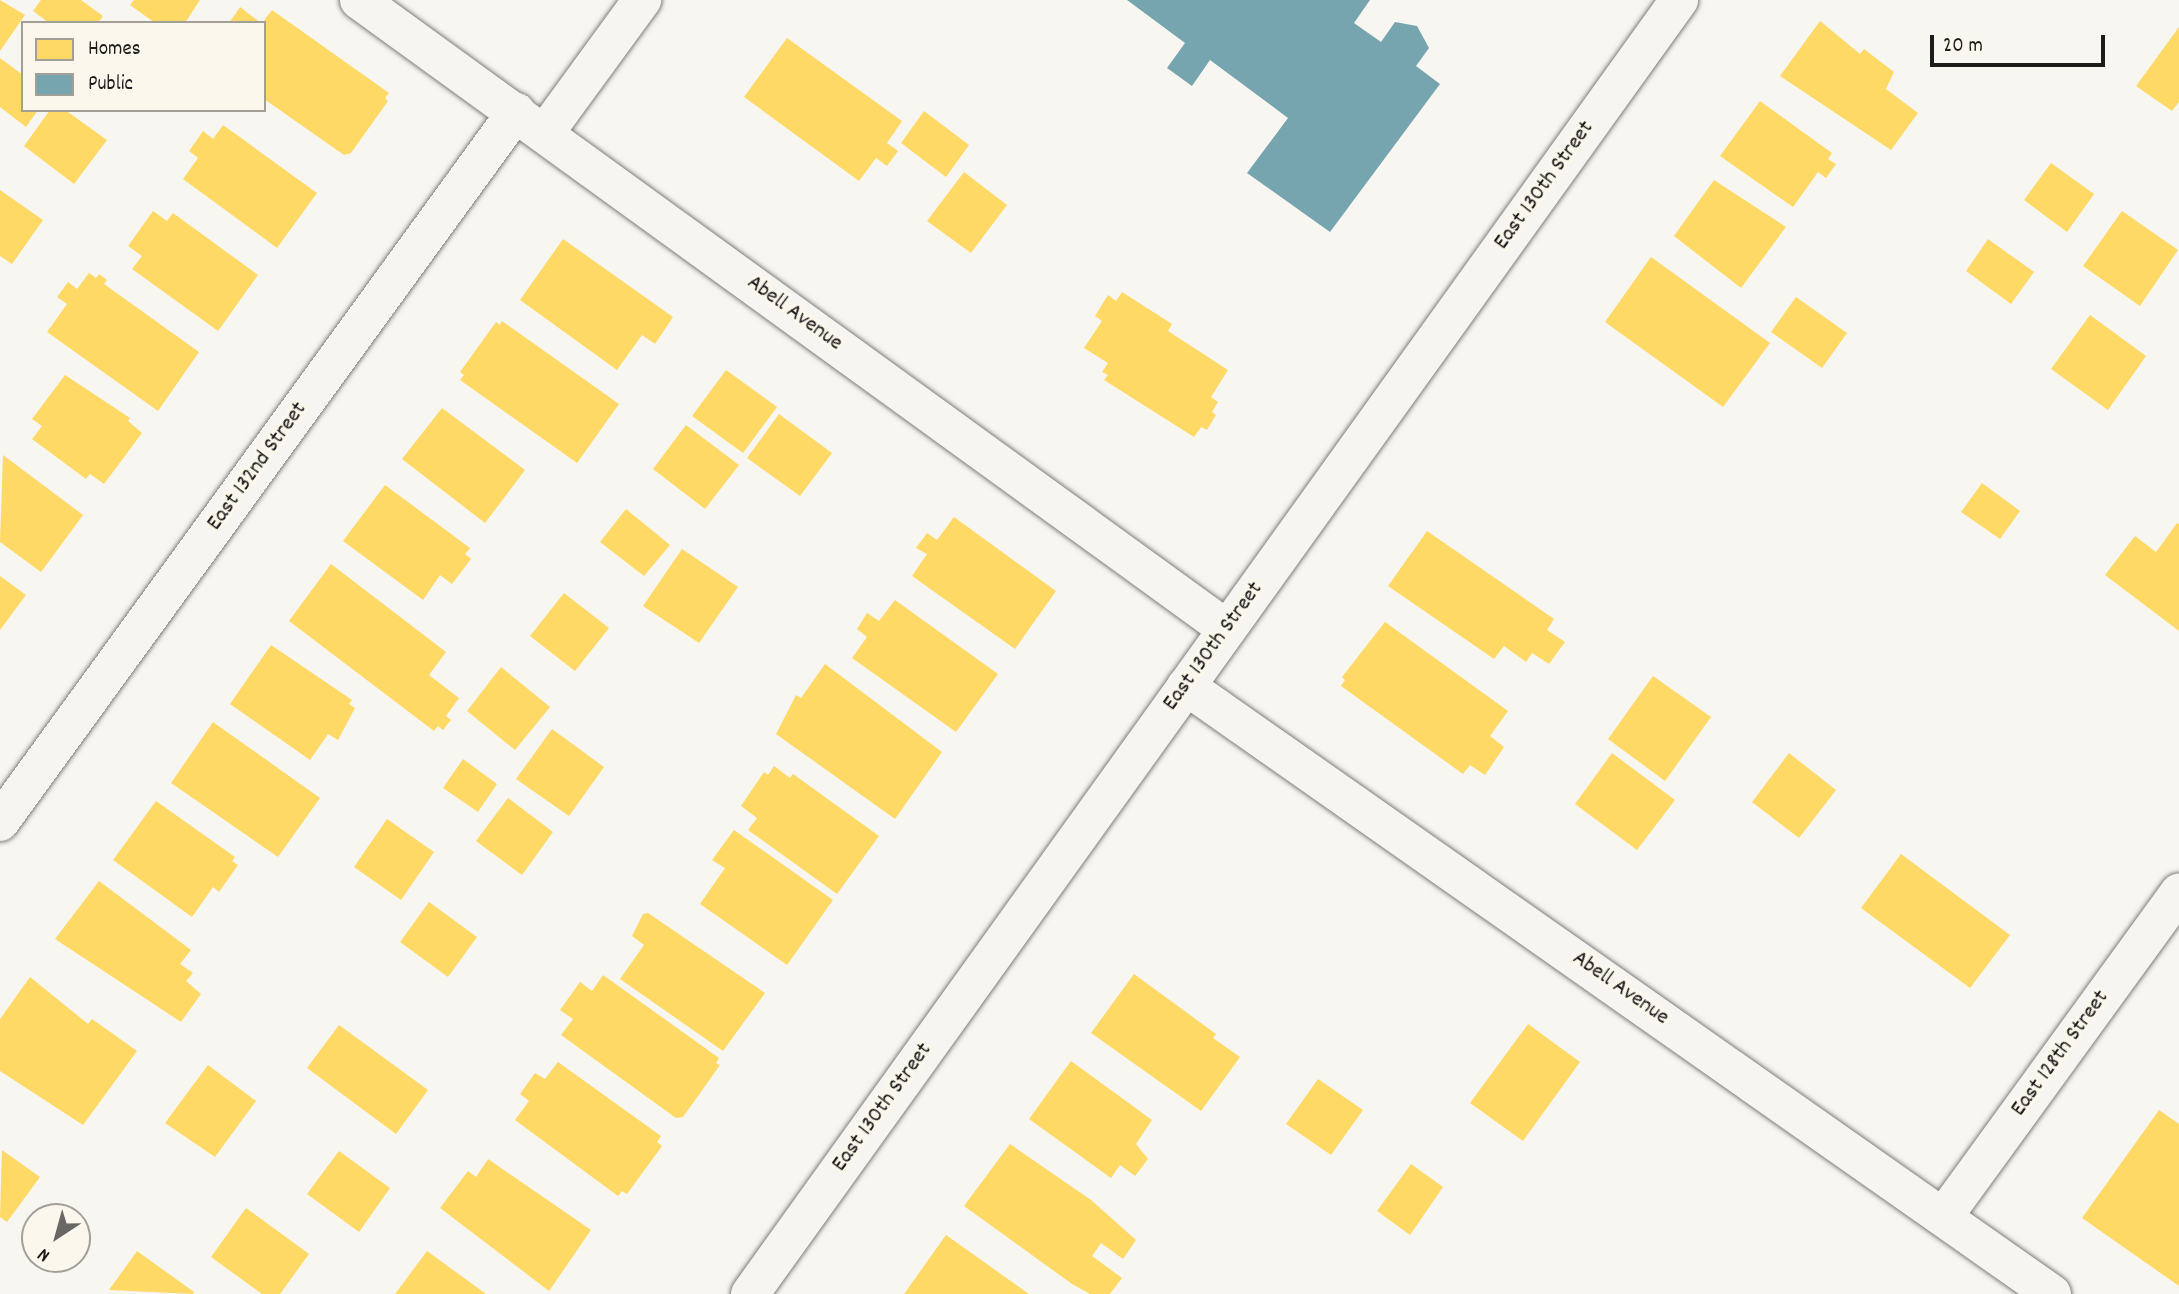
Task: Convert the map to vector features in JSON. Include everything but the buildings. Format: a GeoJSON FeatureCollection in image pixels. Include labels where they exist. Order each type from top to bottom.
{"type":"FeatureCollection","features":[{"type":"Feature","properties":{"kind":"street","name":"Abell Avenue"},"geometry":{"type":"LineString","coordinates":[[359,0],[1227,629]]}},
{"type":"Feature","properties":{"kind":"street","name":"East 132nd Street"},"geometry":{"type":"LineString","coordinates":[[0,822],[530,123],[642,0]]}},
{"type":"Feature","properties":{"kind":"street","name":"East 130th Street"},"geometry":{"type":"LineString","coordinates":[[750,1294],[1679,0]]}},
{"type":"Feature","properties":{"kind":"street","name":"Abell Avenue"},"geometry":{"type":"LineString","coordinates":[[1186,686],[2052,1294]]}},
{"type":"Feature","properties":{"kind":"street","name":"East 128th Street"},"geometry":{"type":"LineString","coordinates":[[1944,1216],[2179,892]]}}]}
